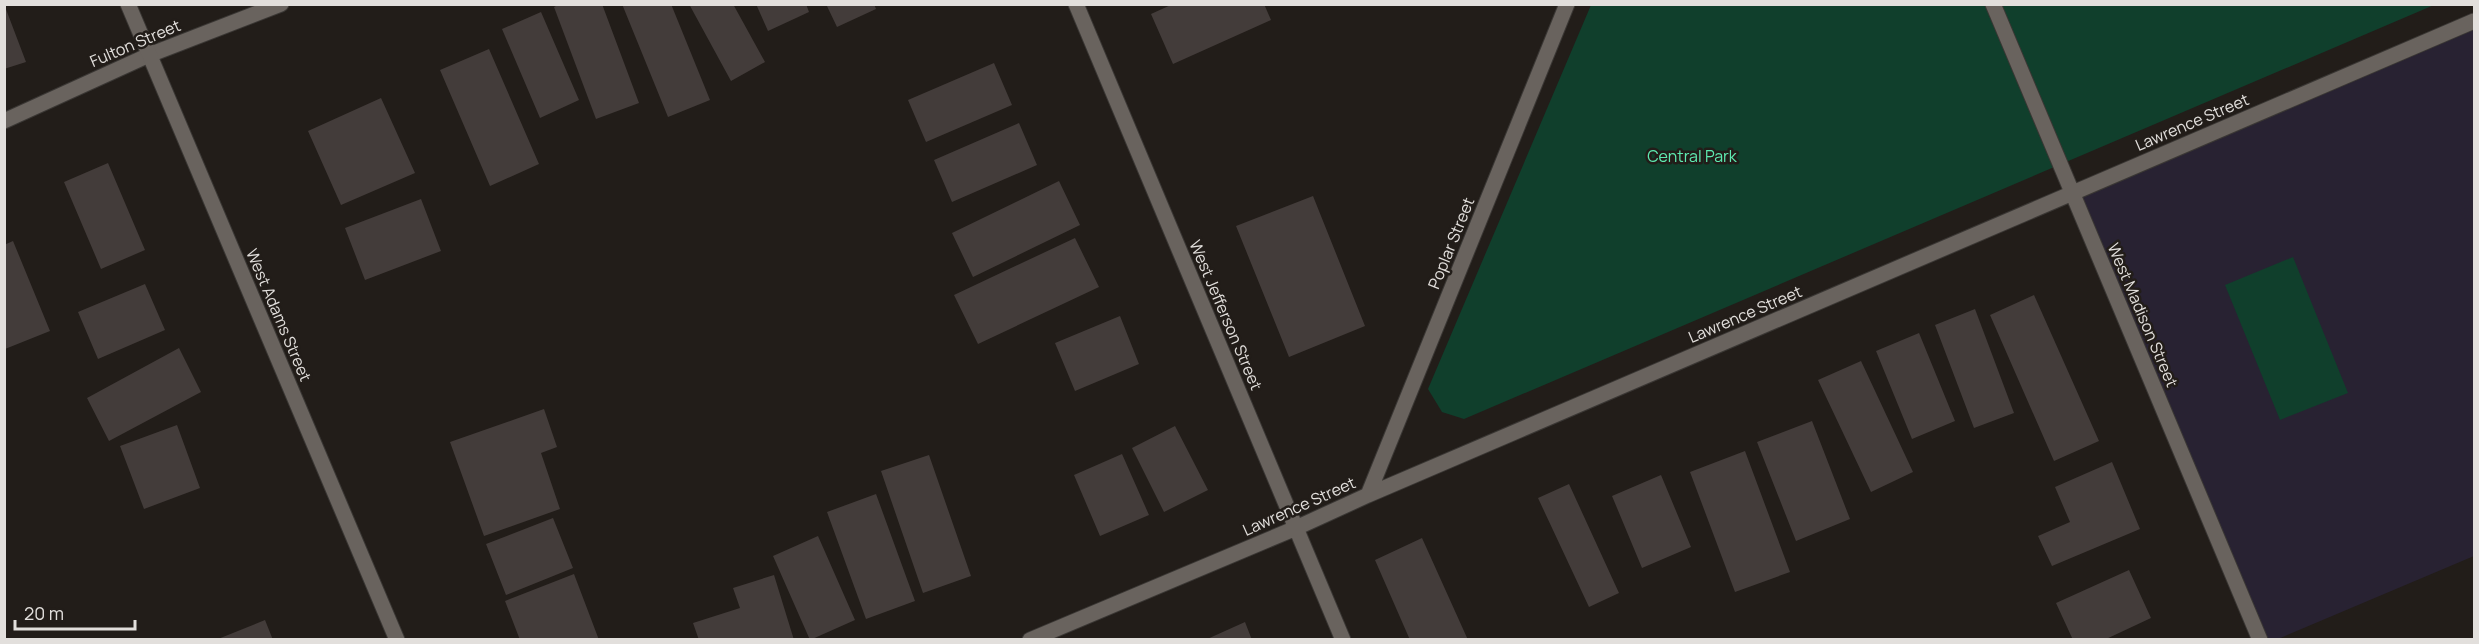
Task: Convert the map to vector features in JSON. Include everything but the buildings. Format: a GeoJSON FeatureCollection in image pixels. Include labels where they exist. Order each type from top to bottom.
{"type":"FeatureCollection","features":[{"type":"Feature","properties":{"kind":"street","name":"West Adams Street"},"geometry":{"type":"LineString","coordinates":[[128,4],[397,639]]}},
{"type":"Feature","properties":{"kind":"street","name":"Fulton Street"},"geometry":{"type":"LineString","coordinates":[[4,121],[149,55],[281,4]]}},
{"type":"Feature","properties":{"kind":"street","name":"West Jefferson Street"},"geometry":{"type":"LineString","coordinates":[[1076,4],[1343,639]]}},
{"type":"Feature","properties":{"kind":"street","name":"Poplar Street"},"geometry":{"type":"LineString","coordinates":[[1368,495],[1567,4]]}},
{"type":"Feature","properties":{"kind":"street","name":"West Madison Street"},"geometry":{"type":"LineString","coordinates":[[1993,4],[2260,639]]}},
{"type":"Feature","properties":{"kind":"street","name":"Lawrence Street"},"geometry":{"type":"LineString","coordinates":[[1030,639],[1296,528],[1368,495],[2475,21]]}},
{"type":"Feature","properties":{"kind":"shaded area"},"geometry":{"type":"Polygon","coordinates":[[[2474,21],[2474,556],[2278,639],[2260,639],[2072,193],[2474,21]]]}},
{"type":"Feature","properties":{"kind":"green space","name":"Central Park"},"geometry":{"type":"Polygon","coordinates":[[[1591,5],[2434,5],[1464,419],[1442,412],[1428,389],[1591,5]]]}},
{"type":"Feature","properties":{"kind":"green space"},"geometry":{"type":"Polygon","coordinates":[[[2293,257],[2348,393],[2280,420],[2225,285],[2293,257]]]}}]}
